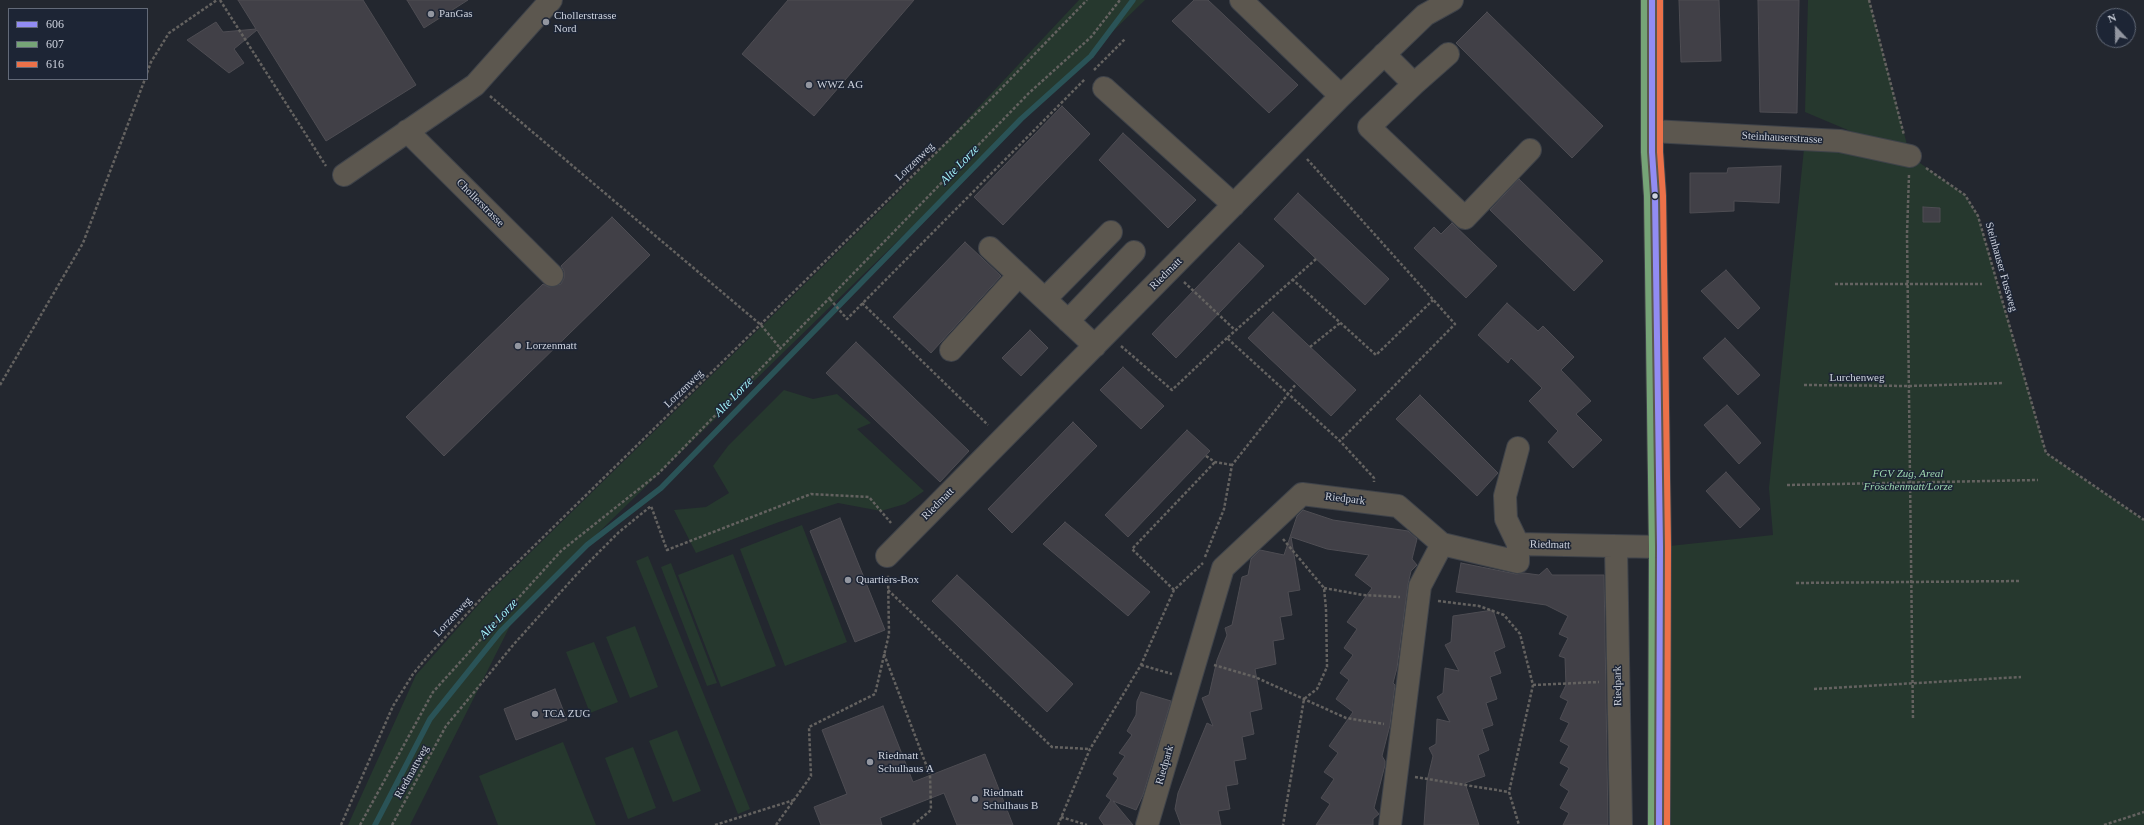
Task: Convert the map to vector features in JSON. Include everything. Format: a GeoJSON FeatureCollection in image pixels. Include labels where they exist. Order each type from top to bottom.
{"type":"FeatureCollection","features":[{"type":"Feature","properties":{"kind":"street"},"geometry":{"type":"LineString","coordinates":[[344,175],[475,85],[552,0]]}},
{"type":"Feature","properties":{"kind":"street"},"geometry":{"type":"LineString","coordinates":[[1241,0],[1341,96]]}},
{"type":"Feature","properties":{"kind":"street","name":"Riedmatt"},"geometry":{"type":"LineString","coordinates":[[887,556],[1341,96],[1425,15],[1452,0]]}},
{"type":"Feature","properties":{"kind":"street"},"geometry":{"type":"LineString","coordinates":[[1652,0],[1652,131],[1655,196],[1660,547],[1659,825]]}},
{"type":"Feature","properties":{"kind":"street"},"geometry":{"type":"LineString","coordinates":[[1384,54],[1414,84]]}},
{"type":"Feature","properties":{"kind":"street"},"geometry":{"type":"LineString","coordinates":[[1448,54],[1369,127],[1465,218],[1530,150]]}},
{"type":"Feature","properties":{"kind":"street"},"geometry":{"type":"LineString","coordinates":[[1094,79],[1234,205]]}},
{"type":"Feature","properties":{"kind":"street","name":"Steinhauserstrasse"},"geometry":{"type":"LineString","coordinates":[[1652,131],[1840,141],[1910,156]]}},
{"type":"Feature","properties":{"kind":"street","name":"Chollerstrasse"},"geometry":{"type":"LineString","coordinates":[[407,132],[552,275]]}},
{"type":"Feature","properties":{"kind":"street"},"geometry":{"type":"LineString","coordinates":[[1045,299],[1111,232]]}},
{"type":"Feature","properties":{"kind":"street"},"geometry":{"type":"LineString","coordinates":[[990,248],[1068,321],[1101,340]]}},
{"type":"Feature","properties":{"kind":"street"},"geometry":{"type":"LineString","coordinates":[[1068,321],[1134,252]]}},
{"type":"Feature","properties":{"kind":"street"},"geometry":{"type":"LineString","coordinates":[[951,350],[1020,276]]}},
{"type":"Feature","properties":{"kind":"street","name":"Riedmatt"},"geometry":{"type":"LineString","coordinates":[[1518,448],[1505,496],[1506,519],[1518,544],[1660,547]]}},
{"type":"Feature","properties":{"kind":"street","name":"Riedpark"},"geometry":{"type":"LineString","coordinates":[[1147,825],[1224,568],[1302,494],[1398,506],[1442,544],[1518,562],[1518,544]]}},
{"type":"Feature","properties":{"kind":"street"},"geometry":{"type":"LineString","coordinates":[[1390,825],[1420,586],[1442,544]]}},
{"type":"Feature","properties":{"kind":"street","name":"Riedpark"},"geometry":{"type":"LineString","coordinates":[[1616,547],[1621,825]]}},
{"type":"Feature","properties":{"kind":"path"},"geometry":{"type":"LineString","coordinates":[[148,70],[151,62],[169,33],[217,0]]}},
{"type":"Feature","properties":{"kind":"path"},"geometry":{"type":"LineString","coordinates":[[220,0],[333,177],[344,175]]}},
{"type":"Feature","properties":{"kind":"path","name":"Lorzenweg"},"geometry":{"type":"LineString","coordinates":[[341,825],[393,706],[413,674],[428,656],[489,590],[991,100],[1087,0]]}},
{"type":"Feature","properties":{"kind":"path"},"geometry":{"type":"LineString","coordinates":[[360,825],[433,692],[561,551],[659,473],[1029,93],[1091,37],[1120,0]]}},
{"type":"Feature","properties":{"kind":"path"},"geometry":{"type":"LineString","coordinates":[[1869,0],[1910,156],[1907,234],[1914,720]]}},
{"type":"Feature","properties":{"kind":"path"},"geometry":{"type":"LineString","coordinates":[[830,299],[847,318],[1094,79],[1125,39]]}},
{"type":"Feature","properties":{"kind":"path"},"geometry":{"type":"LineString","coordinates":[[0,385],[83,243],[145,80]]}},
{"type":"Feature","properties":{"kind":"path"},"geometry":{"type":"LineString","coordinates":[[475,85],[761,325],[780,348]]}},
{"type":"Feature","properties":{"kind":"path"},"geometry":{"type":"LineString","coordinates":[[1294,143],[1455,324],[1340,441]]}},
{"type":"Feature","properties":{"kind":"path","name":"Steinhauser Fussweg"},"geometry":{"type":"LineString","coordinates":[[1910,156],[1965,195],[1978,216],[2046,453],[2144,520]]}},
{"type":"Feature","properties":{"kind":"path"},"geometry":{"type":"LineString","coordinates":[[1101,340],[1172,390],[1226,338],[1316,259]]}},
{"type":"Feature","properties":{"kind":"path"},"geometry":{"type":"LineString","coordinates":[[1171,269],[1235,330]]}},
{"type":"Feature","properties":{"kind":"path"},"geometry":{"type":"LineString","coordinates":[[1292,279],[1376,355],[1433,300]]}},
{"type":"Feature","properties":{"kind":"path"},"geometry":{"type":"LineString","coordinates":[[1835,284],[1982,284]]}},
{"type":"Feature","properties":{"kind":"path"},"geometry":{"type":"LineString","coordinates":[[862,303],[1003,439]]}},
{"type":"Feature","properties":{"kind":"path"},"geometry":{"type":"LineString","coordinates":[[1310,347],[1340,323]]}},
{"type":"Feature","properties":{"kind":"path"},"geometry":{"type":"LineString","coordinates":[[1226,338],[1288,396],[1340,441],[1374,478],[1371,503]]}},
{"type":"Feature","properties":{"kind":"path","name":"Lurchenweg"},"geometry":{"type":"LineString","coordinates":[[1804,385],[1910,386],[2004,383]]}},
{"type":"Feature","properties":{"kind":"path"},"geometry":{"type":"LineString","coordinates":[[1058,825],[1090,749],[1141,665],[1174,590],[1202,564],[1224,508],[1232,464],[1288,396],[1296,384]]}},
{"type":"Feature","properties":{"kind":"path"},"geometry":{"type":"LineString","coordinates":[[1206,456],[1215,462],[1232,464]]}},
{"type":"Feature","properties":{"kind":"path"},"geometry":{"type":"LineString","coordinates":[[1174,590],[1132,549],[1215,462]]}},
{"type":"Feature","properties":{"kind":"path"},"geometry":{"type":"LineString","coordinates":[[1787,485],[2038,480]]}},
{"type":"Feature","properties":{"kind":"path","name":"Riedmattweg"},"geometry":{"type":"LineString","coordinates":[[392,825],[446,726],[514,644],[577,574],[620,532],[651,506],[667,550],[811,494],[869,497],[905,538]]}},
{"type":"Feature","properties":{"kind":"path"},"geometry":{"type":"LineString","coordinates":[[1270,524],[1324,588],[1326,609],[1326,667],[1317,689],[1304,699],[1283,825]]}},
{"type":"Feature","properties":{"kind":"path"},"geometry":{"type":"LineString","coordinates":[[776,825],[811,776],[809,727],[875,694],[889,634],[887,556]]}},
{"type":"Feature","properties":{"kind":"path"},"geometry":{"type":"LineString","coordinates":[[1796,583],[2020,581]]}},
{"type":"Feature","properties":{"kind":"path"},"geometry":{"type":"LineString","coordinates":[[1324,588],[1363,595],[1419,598],[1480,606],[1504,615],[1520,634],[1533,685],[1509,792],[1519,825]]}},
{"type":"Feature","properties":{"kind":"path"},"geometry":{"type":"LineString","coordinates":[[888,590],[1052,747],[1090,749]]}},
{"type":"Feature","properties":{"kind":"path"},"geometry":{"type":"LineString","coordinates":[[884,653],[930,775],[931,810],[913,825]]}},
{"type":"Feature","properties":{"kind":"path"},"geometry":{"type":"LineString","coordinates":[[1196,660],[1255,677],[1346,718],[1402,726]]}},
{"type":"Feature","properties":{"kind":"path"},"geometry":{"type":"LineString","coordinates":[[1141,665],[1190,680]]}},
{"type":"Feature","properties":{"kind":"path"},"geometry":{"type":"LineString","coordinates":[[1814,689],[2021,677]]}},
{"type":"Feature","properties":{"kind":"path"},"geometry":{"type":"LineString","coordinates":[[1396,773],[1509,792]]}},
{"type":"Feature","properties":{"kind":"path"},"geometry":{"type":"LineString","coordinates":[[715,825],[794,800]]}},
{"type":"Feature","properties":{"kind":"path"},"geometry":{"type":"LineString","coordinates":[[2104,825],[2144,812]]}},
{"type":"Feature","properties":{"kind":"path"},"geometry":{"type":"LineString","coordinates":[[1062,818],[1087,825]]}},
{"type":"Feature","properties":{"kind":"green space"},"geometry":{"type":"Polygon","coordinates":[[[1079,0],[1145,0],[517,612],[410,825],[348,825],[416,675],[488,594],[898,193],[1079,0]]]}},
{"type":"Feature","properties":{"kind":"green space","name":"FGV Zug, Areal Fröschenmatt/Lorze"},"geometry":{"type":"Polygon","coordinates":[[[1808,0],[1869,0],[1910,156],[1965,195],[1978,216],[2046,453],[2144,520],[2144,825],[1659,825],[1660,547],[1773,535],[1769,488],[1805,139],[1907,155],[1805,112],[1808,0]]]}},
{"type":"Feature","properties":{"kind":"green space"},"geometry":{"type":"Polygon","coordinates":[[[784,390],[813,399],[837,394],[871,423],[857,429],[924,491],[905,504],[881,511],[838,503],[779,522],[696,553],[674,510],[706,507],[729,493],[713,466],[728,446],[784,390]]]}},
{"type":"Feature","properties":{"kind":"green space"},"geometry":{"type":"Polygon","coordinates":[[[802,525],[847,642],[785,666],[740,549],[802,525]]]}},
{"type":"Feature","properties":{"kind":"green space"},"geometry":{"type":"Polygon","coordinates":[[[733,554],[776,666],[721,687],[678,575],[733,554]]]}},
{"type":"Feature","properties":{"kind":"green space"},"geometry":{"type":"Polygon","coordinates":[[[648,556],[750,809],[738,814],[636,561],[648,556]]]}},
{"type":"Feature","properties":{"kind":"green space"},"geometry":{"type":"Polygon","coordinates":[[[671,563],[717,683],[707,686],[661,567],[671,563]]]}},
{"type":"Feature","properties":{"kind":"green space"},"geometry":{"type":"Polygon","coordinates":[[[635,626],[658,687],[630,698],[606,637],[635,626]]]}},
{"type":"Feature","properties":{"kind":"green space"},"geometry":{"type":"Polygon","coordinates":[[[594,642],[618,702],[590,713],[566,652],[594,642]]]}},
{"type":"Feature","properties":{"kind":"green space"},"geometry":{"type":"Polygon","coordinates":[[[677,730],[701,791],[673,802],[649,741],[677,730]]]}},
{"type":"Feature","properties":{"kind":"green space"},"geometry":{"type":"Polygon","coordinates":[[[563,742],[596,825],[498,825],[479,776],[563,742]]]}},
{"type":"Feature","properties":{"kind":"green space"},"geometry":{"type":"Polygon","coordinates":[[[633,747],[656,808],[628,819],[605,758],[633,747]]]}},
{"type":"Feature","properties":{"kind":"building"},"geometry":{"type":"Polygon","coordinates":[[[238,0],[363,0],[416,85],[326,141],[257,30],[234,49],[244,63],[229,73],[187,40],[216,22],[223,32],[256,29],[238,0]]]}},
{"type":"Feature","properties":{"kind":"building","name":"PanGas"},"geometry":{"type":"Polygon","coordinates":[[[407,0],[468,0],[424,28],[407,0]]]}},
{"type":"Feature","properties":{"kind":"building","name":"WWZ AG"},"geometry":{"type":"Polygon","coordinates":[[[788,0],[914,0],[814,116],[742,54],[788,0]]]}},
{"type":"Feature","properties":{"kind":"building"},"geometry":{"type":"Polygon","coordinates":[[[1194,0],[1208,0],[1298,85],[1269,113],[1172,21],[1194,0]]]}},
{"type":"Feature","properties":{"kind":"building"},"geometry":{"type":"Polygon","coordinates":[[[1679,0],[1719,0],[1721,61],[1681,62],[1679,0]]]}},
{"type":"Feature","properties":{"kind":"building"},"geometry":{"type":"Polygon","coordinates":[[[1758,0],[1799,0],[1797,113],[1760,112],[1758,0]]]}},
{"type":"Feature","properties":{"kind":"building"},"geometry":{"type":"Polygon","coordinates":[[[1487,12],[1603,126],[1572,158],[1456,43],[1487,12]]]}},
{"type":"Feature","properties":{"kind":"building"},"geometry":{"type":"Polygon","coordinates":[[[1062,106],[1090,134],[1003,225],[974,197],[1062,106]]]}},
{"type":"Feature","properties":{"kind":"building"},"geometry":{"type":"Polygon","coordinates":[[[1123,133],[1196,200],[1168,228],[1099,160],[1123,133]]]}},
{"type":"Feature","properties":{"kind":"building"},"geometry":{"type":"Polygon","coordinates":[[[1781,166],[1779,203],[1734,201],[1734,211],[1690,213],[1690,173],[1727,173],[1728,168],[1781,166]]]}},
{"type":"Feature","properties":{"kind":"building"},"geometry":{"type":"Polygon","coordinates":[[[1519,179],[1603,261],[1574,291],[1490,210],[1519,179]]]}},
{"type":"Feature","properties":{"kind":"building"},"geometry":{"type":"Polygon","coordinates":[[[1298,193],[1389,279],[1365,305],[1274,219],[1298,193]]]}},
{"type":"Feature","properties":{"kind":"building"},"geometry":{"type":"Polygon","coordinates":[[[1923,207],[1940,208],[1940,222],[1923,222],[1923,207]]]}},
{"type":"Feature","properties":{"kind":"building","name":"Lorzenmatt"},"geometry":{"type":"Polygon","coordinates":[[[612,217],[650,255],[444,456],[406,417],[543,284],[549,287],[561,284],[564,278],[564,271],[561,266],[612,217]]]}},
{"type":"Feature","properties":{"kind":"building"},"geometry":{"type":"Polygon","coordinates":[[[1452,223],[1497,266],[1466,298],[1414,248],[1434,227],[1441,234],[1452,223]]]}},
{"type":"Feature","properties":{"kind":"building"},"geometry":{"type":"Polygon","coordinates":[[[965,242],[1001,276],[931,353],[893,317],[965,242]]]}},
{"type":"Feature","properties":{"kind":"building"},"geometry":{"type":"Polygon","coordinates":[[[1239,243],[1264,266],[1176,358],[1152,334],[1239,243]]]}},
{"type":"Feature","properties":{"kind":"building"},"geometry":{"type":"Polygon","coordinates":[[[1726,270],[1760,308],[1738,329],[1701,291],[1726,270]]]}},
{"type":"Feature","properties":{"kind":"building"},"geometry":{"type":"Polygon","coordinates":[[[1507,303],[1538,331],[1543,326],[1574,357],[1561,370],[1591,401],[1576,414],[1602,440],[1573,468],[1548,442],[1558,431],[1529,401],[1542,388],[1511,358],[1508,363],[1478,335],[1507,303]]]}},
{"type":"Feature","properties":{"kind":"building"},"geometry":{"type":"Polygon","coordinates":[[[1273,312],[1356,390],[1331,416],[1248,338],[1273,312]]]}},
{"type":"Feature","properties":{"kind":"building"},"geometry":{"type":"Polygon","coordinates":[[[1030,330],[1048,348],[1021,376],[1002,358],[1030,330]]]}},
{"type":"Feature","properties":{"kind":"building"},"geometry":{"type":"Polygon","coordinates":[[[1725,338],[1760,375],[1738,395],[1703,358],[1725,338]]]}},
{"type":"Feature","properties":{"kind":"building"},"geometry":{"type":"Polygon","coordinates":[[[856,342],[969,451],[940,482],[826,373],[856,342]]]}},
{"type":"Feature","properties":{"kind":"building"},"geometry":{"type":"Polygon","coordinates":[[[1123,367],[1164,406],[1141,429],[1100,390],[1123,367]]]}},
{"type":"Feature","properties":{"kind":"building"},"geometry":{"type":"Polygon","coordinates":[[[1420,395],[1498,473],[1477,496],[1396,419],[1420,395]]]}},
{"type":"Feature","properties":{"kind":"building"},"geometry":{"type":"Polygon","coordinates":[[[1727,405],[1761,443],[1739,464],[1704,425],[1727,405]]]}},
{"type":"Feature","properties":{"kind":"building"},"geometry":{"type":"Polygon","coordinates":[[[1073,422],[1097,446],[1012,533],[988,509],[1073,422]]]}},
{"type":"Feature","properties":{"kind":"building"},"geometry":{"type":"Polygon","coordinates":[[[1187,430],[1210,451],[1128,537],[1105,515],[1187,430]]]}},
{"type":"Feature","properties":{"kind":"building"},"geometry":{"type":"Polygon","coordinates":[[[1726,472],[1760,509],[1740,528],[1706,491],[1726,472]]]}},
{"type":"Feature","properties":{"kind":"building"},"geometry":{"type":"Polygon","coordinates":[[[1303,510],[1333,520],[1408,531],[1417,539],[1412,559],[1417,565],[1411,571],[1408,584],[1397,668],[1393,683],[1395,685],[1390,725],[1382,756],[1385,761],[1385,765],[1374,808],[1379,814],[1373,819],[1373,825],[1316,825],[1330,804],[1321,798],[1334,779],[1324,772],[1338,753],[1329,746],[1353,712],[1336,699],[1349,680],[1340,673],[1353,655],[1344,648],[1357,629],[1347,622],[1372,588],[1355,575],[1369,555],[1327,549],[1291,537],[1300,590],[1288,592],[1292,615],[1280,617],[1284,639],[1273,641],[1276,664],[1255,669],[1262,709],[1250,712],[1254,734],[1242,737],[1246,759],[1234,761],[1238,784],[1226,786],[1230,809],[1218,811],[1221,825],[1181,825],[1175,809],[1178,793],[1207,723],[1213,726],[1202,698],[1209,695],[1217,660],[1227,635],[1225,628],[1232,625],[1242,577],[1248,575],[1251,559],[1260,550],[1284,555],[1297,516],[1303,510]]]}},
{"type":"Feature","properties":{"kind":"building","name":"Quartiers-Box"},"geometry":{"type":"Polygon","coordinates":[[[840,518],[885,630],[855,642],[810,531],[840,518]]]}},
{"type":"Feature","properties":{"kind":"building"},"geometry":{"type":"Polygon","coordinates":[[[1065,522],[1150,592],[1128,616],[1043,544],[1065,522]]]}},
{"type":"Feature","properties":{"kind":"building"},"geometry":{"type":"Polygon","coordinates":[[[1461,563],[1516,574],[1524,573],[1539,575],[1547,568],[1552,575],[1604,575],[1608,825],[1563,825],[1569,813],[1560,808],[1569,791],[1560,785],[1569,768],[1560,763],[1569,746],[1560,741],[1569,723],[1560,719],[1568,701],[1560,697],[1566,685],[1565,658],[1559,656],[1568,638],[1559,634],[1568,616],[1546,605],[1456,592],[1461,563]]]}},
{"type":"Feature","properties":{"kind":"building"},"geometry":{"type":"Polygon","coordinates":[[[957,575],[1073,684],[1047,712],[932,601],[957,575]]]}},
{"type":"Feature","properties":{"kind":"building"},"geometry":{"type":"Polygon","coordinates":[[[1493,610],[1505,647],[1494,652],[1501,673],[1490,677],[1497,699],[1486,703],[1493,725],[1482,729],[1489,750],[1478,755],[1485,776],[1465,783],[1479,825],[1424,825],[1427,781],[1433,756],[1429,748],[1436,744],[1437,719],[1450,722],[1437,697],[1443,693],[1445,668],[1459,671],[1445,645],[1451,642],[1453,616],[1493,610]]]}},
{"type":"Feature","properties":{"kind":"building","name":"TCA ZUG"},"geometry":{"type":"Polygon","coordinates":[[[555,689],[567,720],[516,740],[504,709],[555,689]]]}},
{"type":"Feature","properties":{"kind":"building"},"geometry":{"type":"Polygon","coordinates":[[[1141,692],[1171,701],[1143,795],[1136,810],[1113,801],[1133,825],[1104,825],[1099,818],[1111,800],[1106,796],[1118,778],[1113,774],[1125,756],[1119,753],[1132,735],[1127,731],[1136,715],[1137,701],[1141,692]]]}},
{"type":"Feature","properties":{"kind":"building","name":"Riedmatt Schulhaus A"},"geometry":{"type":"Polygon","coordinates":[[[883,706],[913,782],[985,754],[1013,825],[957,825],[944,793],[880,818],[882,825],[821,825],[814,807],[847,794],[822,730],[883,706]]]}},
{"type":"Feature","properties":{"kind":"waterway","name":"Alte Lorze"},"geometry":{"type":"LineString","coordinates":[[375,825],[430,719],[500,632],[587,545],[661,488],[1021,119],[1091,56],[1133,0]]}},
{"type":"Feature","properties":{"kind":"transit line","name":"607"},"geometry":{"type":"LineString","coordinates":[[1644,0],[1644,152],[1647,196],[1652,547],[1651,825]]}},
{"type":"Feature","properties":{"kind":"transit line","name":"606"},"geometry":{"type":"LineString","coordinates":[[1652,0],[1652,152],[1655,196],[1660,547],[1659,825]]}},
{"type":"Feature","properties":{"kind":"transit line","name":"616"},"geometry":{"type":"LineString","coordinates":[[1660,0],[1660,152],[1663,196],[1668,547],[1667,825]]}},
{"type":"Feature","properties":{"kind":"place","name":"PanGas"},"geometry":{"type":"Point","coordinates":[431,14]}},
{"type":"Feature","properties":{"kind":"place","name":"Chollerstrasse Nord"},"geometry":{"type":"Point","coordinates":[546,22]}},
{"type":"Feature","properties":{"kind":"place","name":"WWZ AG"},"geometry":{"type":"Point","coordinates":[809,85]}},
{"type":"Feature","properties":{"kind":"place","name":"Lorzenmatt"},"geometry":{"type":"Point","coordinates":[518,346]}},
{"type":"Feature","properties":{"kind":"place","name":"Quartiers-Box"},"geometry":{"type":"Point","coordinates":[848,580]}},
{"type":"Feature","properties":{"kind":"place","name":"TCA ZUG"},"geometry":{"type":"Point","coordinates":[535,714]}},
{"type":"Feature","properties":{"kind":"place","name":"Riedmatt Schulhaus A"},"geometry":{"type":"Point","coordinates":[870,762]}},
{"type":"Feature","properties":{"kind":"place","name":"Riedmatt Schulhaus B"},"geometry":{"type":"Point","coordinates":[975,799]}}]}
